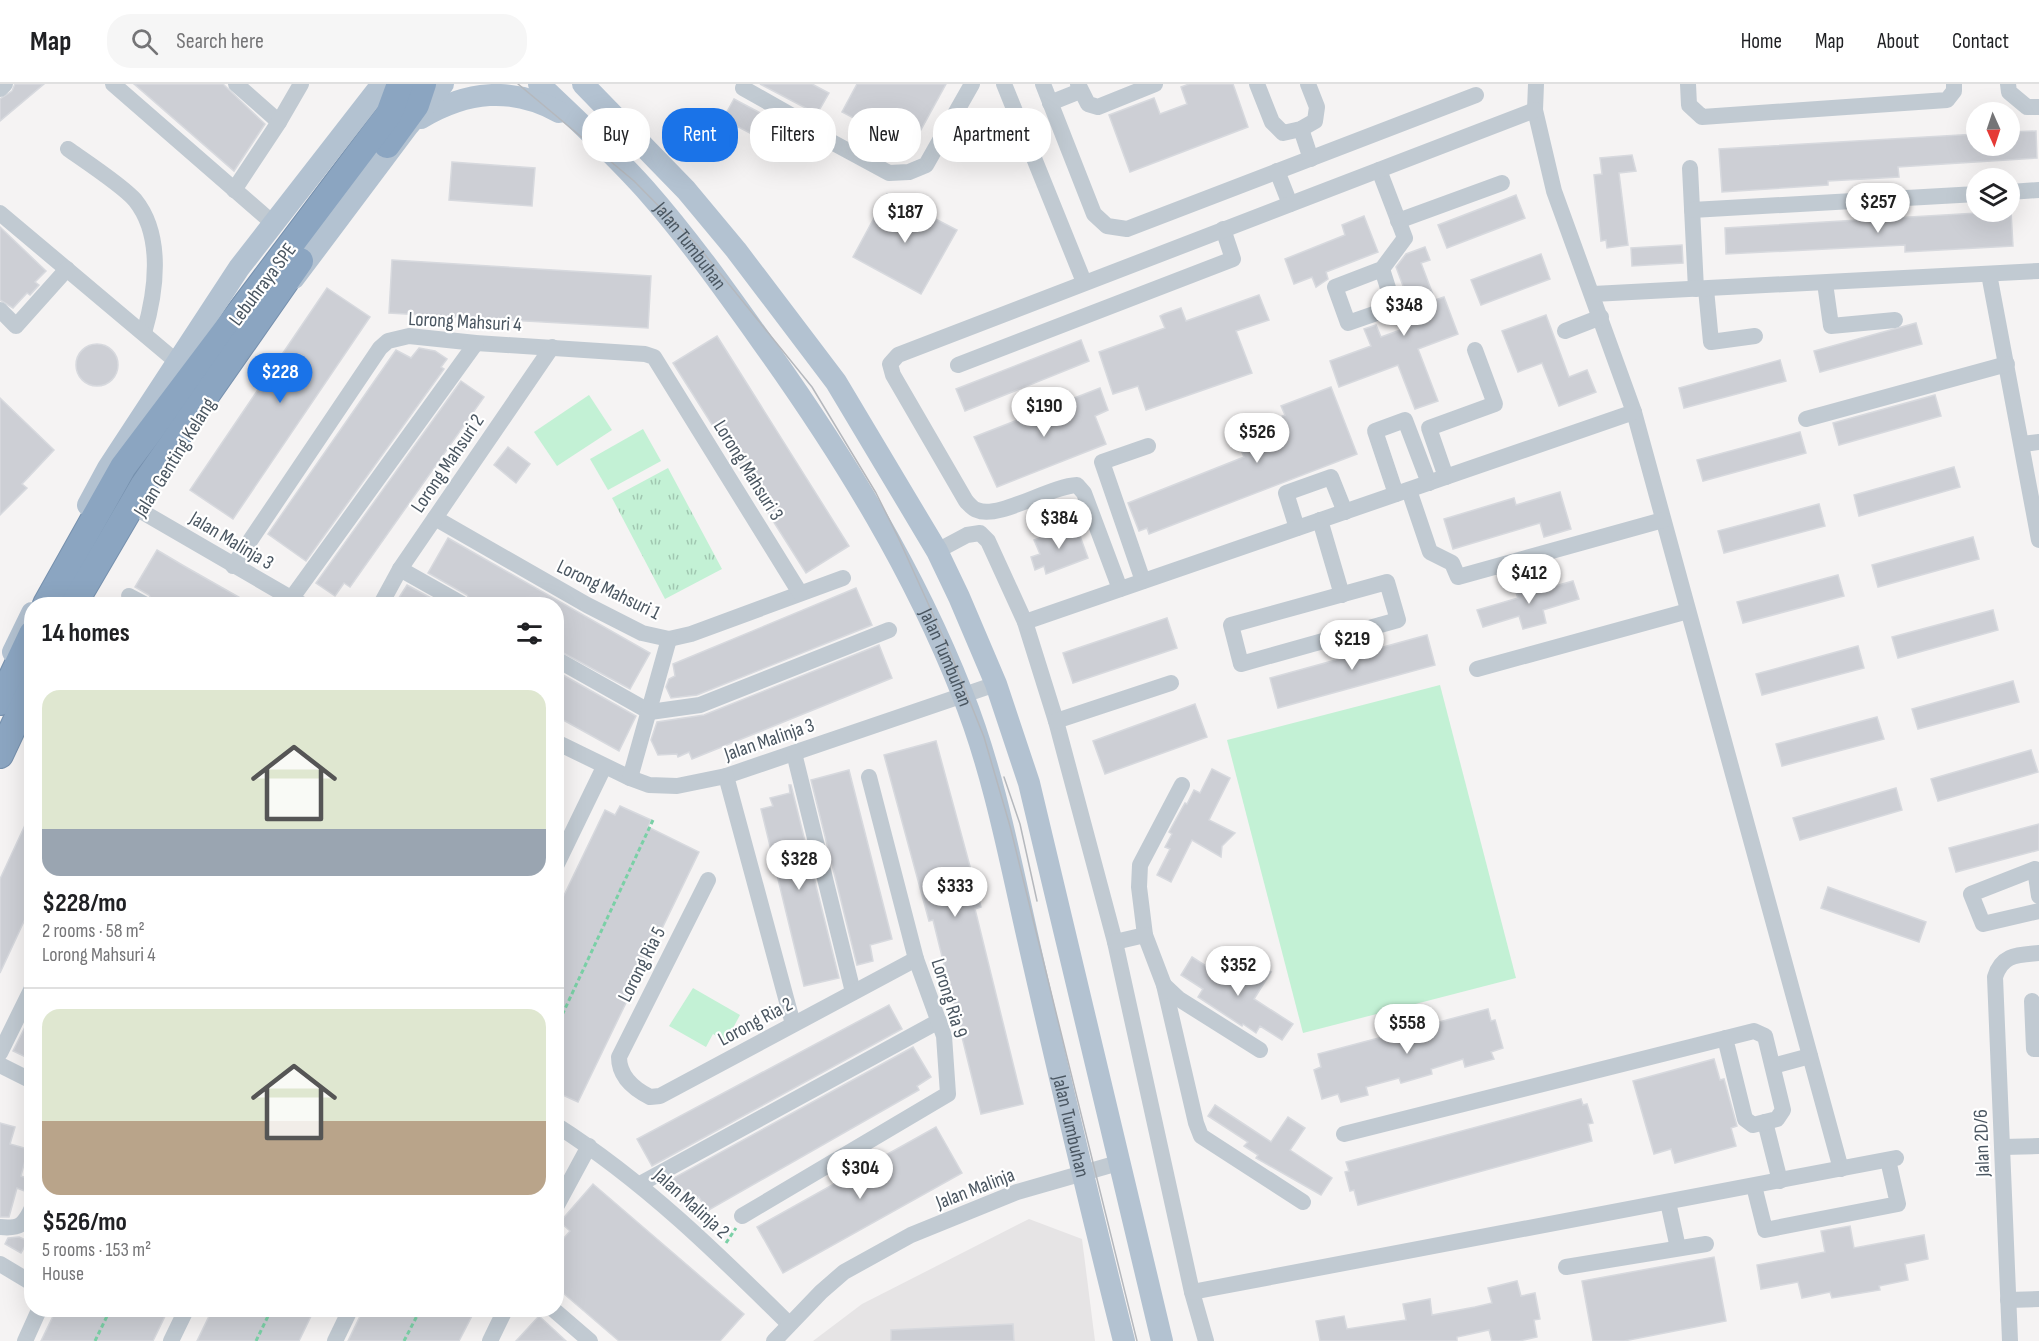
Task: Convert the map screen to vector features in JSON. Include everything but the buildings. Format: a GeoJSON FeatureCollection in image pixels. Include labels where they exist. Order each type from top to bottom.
{"type":"FeatureCollection","features":[{"type":"Feature","properties":{"kind":"highway","name":"Lebuhraya SPE"},"geometry":{"type":"LineString","coordinates":[[49,597],[123,467],[383,123],[400,84]]}},
{"type":"Feature","properties":{"kind":"highway","name":"Lebuhraya SPE"},"geometry":{"type":"LineString","coordinates":[[78,597],[143,486],[314,242],[416,105],[423,84]]}},
{"type":"Feature","properties":{"kind":"highway"},"geometry":{"type":"LineString","coordinates":[[0,702],[24,651]]}},
{"type":"Feature","properties":{"kind":"highway"},"geometry":{"type":"LineString","coordinates":[[0,755],[24,704]]}},
{"type":"Feature","properties":{"kind":"main road","name":"Jalan Genting Kelang"},"geometry":{"type":"LineString","coordinates":[[88,597],[106,562],[141,511],[225,375],[321,240],[408,126],[444,84]]}},
{"type":"Feature","properties":{"kind":"main road","name":"Jalan Tumbuhan"},"geometry":{"type":"LineString","coordinates":[[539,84],[582,123]]}},
{"type":"Feature","properties":{"kind":"main road","name":"Jalan Tumbuhan"},"geometry":{"type":"LineString","coordinates":[[588,87],[686,190],[743,260],[836,382],[941,559],[996,684],[1029,783],[1162,1341]]}},
{"type":"Feature","properties":{"kind":"main road"},"geometry":{"type":"LineString","coordinates":[[40,597],[108,468],[239,268],[376,89]]}},
{"type":"Feature","properties":{"kind":"main road"},"geometry":{"type":"LineString","coordinates":[[408,126],[462,99],[498,93],[525,97],[582,123]]}},
{"type":"Feature","properties":{"kind":"main road","name":"Jalan Tumbuhan"},"geometry":{"type":"LineString","coordinates":[[619,162],[646,191],[728,295],[805,403],[882,525],[923,606],[963,694],[997,806],[1068,1117],[1124,1341]]}},
{"type":"Feature","properties":{"kind":"main road"},"geometry":{"type":"LineString","coordinates":[[882,525],[884,515],[876,496],[878,491],[883,487],[900,490]]}},
{"type":"Feature","properties":{"kind":"main road"},"geometry":{"type":"LineString","coordinates":[[923,606],[945,610],[950,606],[941,559]]}},
{"type":"Feature","properties":{"kind":"main road"},"geometry":{"type":"LineString","coordinates":[[0,680],[24,630]]}},
{"type":"Feature","properties":{"kind":"main road"},"geometry":{"type":"LineString","coordinates":[[980,748],[978,716],[982,708],[990,705],[1004,710]]}},
{"type":"Feature","properties":{"kind":"main road"},"geometry":{"type":"LineString","coordinates":[[0,770],[24,723]]}},
{"type":"Feature","properties":{"kind":"main road"},"geometry":{"type":"LineString","coordinates":[[1068,1117],[1079,1129],[1088,1134],[1099,1130],[1106,1108]]}},
{"type":"Feature","properties":{"kind":"main road"},"geometry":{"type":"LineString","coordinates":[[1099,1242],[1098,1217],[1104,1209],[1114,1207],[1123,1211],[1137,1236]]}},
{"type":"Feature","properties":{"kind":"street"},"geometry":{"type":"LineString","coordinates":[[0,89],[5,84]]}},
{"type":"Feature","properties":{"kind":"street"},"geometry":{"type":"LineString","coordinates":[[113,84],[274,224]]}},
{"type":"Feature","properties":{"kind":"street"},"geometry":{"type":"LineString","coordinates":[[236,84],[279,122]]}},
{"type":"Feature","properties":{"kind":"street"},"geometry":{"type":"LineString","coordinates":[[234,190],[301,84]]}},
{"type":"Feature","properties":{"kind":"street"},"geometry":{"type":"LineString","coordinates":[[743,88],[817,130],[828,140],[889,172],[909,172],[926,165],[972,84]]}},
{"type":"Feature","properties":{"kind":"street"},"geometry":{"type":"LineString","coordinates":[[1004,84],[1084,282]]}},
{"type":"Feature","properties":{"kind":"street"},"geometry":{"type":"LineString","coordinates":[[1043,84],[1094,214],[1107,226],[1127,229],[1476,95]]}},
{"type":"Feature","properties":{"kind":"street"},"geometry":{"type":"LineString","coordinates":[[1050,103],[1079,88],[1088,104],[1098,107],[1155,84]]}},
{"type":"Feature","properties":{"kind":"street"},"geometry":{"type":"LineString","coordinates":[[1257,84],[1272,122],[1283,133],[1301,129],[1315,121],[1317,107],[1308,84]]}},
{"type":"Feature","properties":{"kind":"street"},"geometry":{"type":"LineString","coordinates":[[1536,84],[1535,110],[1554,191],[1634,412],[1841,1169]]}},
{"type":"Feature","properties":{"kind":"street"},"geometry":{"type":"LineString","coordinates":[[1688,84],[1689,105],[1702,117],[1947,100],[1954,91],[1954,84]]}},
{"type":"Feature","properties":{"kind":"street"},"geometry":{"type":"LineString","coordinates":[[2008,84],[2009,92],[2033,107]]}},
{"type":"Feature","properties":{"kind":"street"},"geometry":{"type":"LineString","coordinates":[[1120,589],[1084,493],[1077,485],[1064,486],[992,512],[977,510],[966,501],[893,375],[891,364],[898,355],[1535,110]]}},
{"type":"Feature","properties":{"kind":"street"},"geometry":{"type":"LineString","coordinates":[[1301,129],[1311,159]]}},
{"type":"Feature","properties":{"kind":"street"},"geometry":{"type":"LineString","coordinates":[[69,149],[134,200],[153,235],[153,302],[144,333]]}},
{"type":"Feature","properties":{"kind":"street"},"geometry":{"type":"LineString","coordinates":[[1689,168],[1701,289],[1711,342],[1755,336]]}},
{"type":"Feature","properties":{"kind":"street"},"geometry":{"type":"LineString","coordinates":[[1379,170],[1405,238],[1382,269]]}},
{"type":"Feature","properties":{"kind":"street"},"geometry":{"type":"LineString","coordinates":[[1277,171],[1290,204]]}},
{"type":"Feature","properties":{"kind":"street"},"geometry":{"type":"LineString","coordinates":[[1398,221],[1502,183]]}},
{"type":"Feature","properties":{"kind":"street"},"geometry":{"type":"LineString","coordinates":[[2020,191],[2039,190]]}},
{"type":"Feature","properties":{"kind":"street"},"geometry":{"type":"LineString","coordinates":[[1692,210],[1966,195]]}},
{"type":"Feature","properties":{"kind":"street"},"geometry":{"type":"LineString","coordinates":[[0,213],[177,362]]}},
{"type":"Feature","properties":{"kind":"street"},"geometry":{"type":"LineString","coordinates":[[958,365],[1233,259],[1223,229]]}},
{"type":"Feature","properties":{"kind":"street"},"geometry":{"type":"LineString","coordinates":[[0,310],[16,326],[67,269]]}},
{"type":"Feature","properties":{"kind":"street"},"geometry":{"type":"LineString","coordinates":[[1593,294],[2039,271]]}},
{"type":"Feature","properties":{"kind":"street"},"geometry":{"type":"LineString","coordinates":[[1989,274],[2007,364],[2031,443],[2039,540]]}},
{"type":"Feature","properties":{"kind":"street"},"geometry":{"type":"LineString","coordinates":[[1825,283],[1831,326],[1895,320]]}},
{"type":"Feature","properties":{"kind":"street"},"geometry":{"type":"LineString","coordinates":[[1565,331],[1601,317]]}},
{"type":"Feature","properties":{"kind":"street","name":"Lorong Mahsuri 4"},"geometry":{"type":"LineString","coordinates":[[232,566],[380,348],[388,341],[409,336],[476,343],[552,346],[645,354],[654,357],[662,368]]}},
{"type":"Feature","properties":{"kind":"street"},"geometry":{"type":"LineString","coordinates":[[299,597],[476,343]]}},
{"type":"Feature","properties":{"kind":"street","name":"Lorong Mahsuri 2"},"geometry":{"type":"LineString","coordinates":[[385,597],[400,569],[552,346]]}},
{"type":"Feature","properties":{"kind":"street"},"geometry":{"type":"LineString","coordinates":[[1446,477],[1429,428],[1495,404],[1475,350]]}},
{"type":"Feature","properties":{"kind":"street"},"geometry":{"type":"LineString","coordinates":[[1806,419],[2007,364]]}},
{"type":"Feature","properties":{"kind":"street","name":"Lorong Mahsuri 3"},"geometry":{"type":"LineString","coordinates":[[662,368],[800,593]]}},
{"type":"Feature","properties":{"kind":"street"},"geometry":{"type":"LineString","coordinates":[[1025,622],[1634,412]]}},
{"type":"Feature","properties":{"kind":"street"},"geometry":{"type":"LineString","coordinates":[[1430,483],[1405,420],[1374,431],[1430,552],[1452,563],[1458,578],[1663,520]]}},
{"type":"Feature","properties":{"kind":"street"},"geometry":{"type":"LineString","coordinates":[[1143,581],[1102,462],[1148,446]]}},
{"type":"Feature","properties":{"kind":"street"},"geometry":{"type":"LineString","coordinates":[[1297,528],[1286,493],[1331,477],[1345,512]]}},
{"type":"Feature","properties":{"kind":"street","name":"Jalan Malinja 3"},"geometry":{"type":"LineString","coordinates":[[141,511],[287,597]]}},
{"type":"Feature","properties":{"kind":"street","name":"Lorong Mahsuri 1"},"geometry":{"type":"LineString","coordinates":[[435,518],[587,606],[642,633],[669,639],[691,634],[843,578]]}},
{"type":"Feature","properties":{"kind":"street"},"geometry":{"type":"LineString","coordinates":[[1320,520],[1342,595]]}},
{"type":"Feature","properties":{"kind":"street"},"geometry":{"type":"LineString","coordinates":[[941,559],[968,535],[980,534],[988,541],[1025,622],[1056,721],[1115,942],[1192,1292],[1206,1341]]}},
{"type":"Feature","properties":{"kind":"street"},"geometry":{"type":"LineString","coordinates":[[400,569],[450,597]]}},
{"type":"Feature","properties":{"kind":"street"},"geometry":{"type":"LineString","coordinates":[[1387,582],[1398,620],[1241,664],[1231,626],[1342,595],[1387,582]]}},
{"type":"Feature","properties":{"kind":"street"},"geometry":{"type":"LineString","coordinates":[[1477,669],[1688,611]]}},
{"type":"Feature","properties":{"kind":"street"},"geometry":{"type":"LineString","coordinates":[[564,664],[650,712],[700,705],[889,630]]}},
{"type":"Feature","properties":{"kind":"street"},"geometry":{"type":"LineString","coordinates":[[630,778],[669,639]]}},
{"type":"Feature","properties":{"kind":"street"},"geometry":{"type":"LineString","coordinates":[[1056,721],[1171,682]]}},
{"type":"Feature","properties":{"kind":"street","name":"Jalan Malinja 3"},"geometry":{"type":"LineString","coordinates":[[564,746],[630,778],[649,785],[667,787],[726,776],[996,684]]}},
{"type":"Feature","properties":{"kind":"street"},"geometry":{"type":"LineString","coordinates":[[794,753],[853,992]]}},
{"type":"Feature","properties":{"kind":"street"},"geometry":{"type":"LineString","coordinates":[[564,850],[604,767]]}},
{"type":"Feature","properties":{"kind":"street"},"geometry":{"type":"LineString","coordinates":[[726,776],[793,1024]]}},
{"type":"Feature","properties":{"kind":"street","name":"Lorong Ria 9"},"geometry":{"type":"LineString","coordinates":[[742,1216],[948,1094],[944,1036],[916,959],[868,777]]}},
{"type":"Feature","properties":{"kind":"street"},"geometry":{"type":"LineString","coordinates":[[1182,784],[1140,865],[1139,887],[1146,935],[1164,985],[1196,1123],[1201,1136],[1303,1202]]}},
{"type":"Feature","properties":{"kind":"street"},"geometry":{"type":"LineString","coordinates":[[2039,896],[2035,869],[1971,894],[1983,924],[2039,911]]}},
{"type":"Feature","properties":{"kind":"street","name":"Lorong Ria 5"},"geometry":{"type":"LineString","coordinates":[[619,1070],[619,1057],[708,880]]}},
{"type":"Feature","properties":{"kind":"street"},"geometry":{"type":"LineString","coordinates":[[1115,942],[1146,935]]}},
{"type":"Feature","properties":{"kind":"street","name":"Jalan 2D/6"},"geometry":{"type":"LineString","coordinates":[[2010,1341],[1995,977],[2001,962],[2017,955],[2039,953]]}},
{"type":"Feature","properties":{"kind":"street","name":"Lorong Ria 2"},"geometry":{"type":"LineString","coordinates":[[619,1070],[647,1096],[657,1097],[916,959]]}},
{"type":"Feature","properties":{"kind":"street"},"geometry":{"type":"LineString","coordinates":[[1164,985],[1179,999],[1260,1050]]}},
{"type":"Feature","properties":{"kind":"street"},"geometry":{"type":"LineString","coordinates":[[2032,1001],[2034,1049],[2039,1049]]}},
{"type":"Feature","properties":{"kind":"street"},"geometry":{"type":"LineString","coordinates":[[0,1053],[24,1004]]}},
{"type":"Feature","properties":{"kind":"street"},"geometry":{"type":"LineString","coordinates":[[640,1184],[939,1021]]}},
{"type":"Feature","properties":{"kind":"street"},"geometry":{"type":"LineString","coordinates":[[1344,1134],[1725,1038],[1754,1031],[1765,1036],[1773,1066],[1783,1110],[1777,1119],[1753,1125],[1745,1119],[1725,1038]]}},
{"type":"Feature","properties":{"kind":"street"},"geometry":{"type":"LineString","coordinates":[[1773,1066],[1810,1056]]}},
{"type":"Feature","properties":{"kind":"street"},"geometry":{"type":"LineString","coordinates":[[0,1065],[24,1077]]}},
{"type":"Feature","properties":{"kind":"street"},"geometry":{"type":"LineString","coordinates":[[1765,1122],[1780,1181]]}},
{"type":"Feature","properties":{"kind":"street","name":"Jalan Malinja 2"},"geometry":{"type":"LineString","coordinates":[[564,1130],[640,1184],[718,1254],[789,1324]]}},
{"type":"Feature","properties":{"kind":"street"},"geometry":{"type":"LineString","coordinates":[[564,1192],[589,1146]]}},
{"type":"Feature","properties":{"kind":"street"},"geometry":{"type":"LineString","coordinates":[[2003,1148],[2039,1146]]}},
{"type":"Feature","properties":{"kind":"street"},"geometry":{"type":"LineString","coordinates":[[1192,1292],[1892,1159],[1898,1204],[1765,1230],[1754,1186]]}},
{"type":"Feature","properties":{"kind":"street","name":"Jalan Malinja"},"geometry":{"type":"LineString","coordinates":[[774,1341],[844,1272],[911,1235],[1017,1192],[1118,1162]]}},
{"type":"Feature","properties":{"kind":"street"},"geometry":{"type":"LineString","coordinates":[[1668,1202],[1678,1248]]}},
{"type":"Feature","properties":{"kind":"street"},"geometry":{"type":"LineString","coordinates":[[0,1227],[10,1228],[24,1224]]}},
{"type":"Feature","properties":{"kind":"street"},"geometry":{"type":"LineString","coordinates":[[1566,1267],[1706,1244]]}},
{"type":"Feature","properties":{"kind":"street"},"geometry":{"type":"LineString","coordinates":[[0,1264],[24,1278]]}},
{"type":"Feature","properties":{"kind":"street"},"geometry":{"type":"LineString","coordinates":[[2008,1300],[2039,1299]]}},
{"type":"Feature","properties":{"kind":"street"},"geometry":{"type":"LineString","coordinates":[[25,1341],[36,1317]]}},
{"type":"Feature","properties":{"kind":"street"},"geometry":{"type":"LineString","coordinates":[[171,1341],[183,1317]]}},
{"type":"Feature","properties":{"kind":"street"},"geometry":{"type":"LineString","coordinates":[[335,1341],[347,1317]]}},
{"type":"Feature","properties":{"kind":"street"},"geometry":{"type":"LineString","coordinates":[[490,1341],[502,1317]]}},
{"type":"Feature","properties":{"kind":"street"},"geometry":{"type":"LineString","coordinates":[[562,1317],[590,1341]]}},
{"type":"Feature","properties":{"kind":"path"},"geometry":{"type":"LineString","coordinates":[[564,1011],[653,820]]}},
{"type":"Feature","properties":{"kind":"path"},"geometry":{"type":"LineString","coordinates":[[718,1254],[742,1216]]}},
{"type":"Feature","properties":{"kind":"path"},"geometry":{"type":"LineString","coordinates":[[95,1341],[107,1317]]}},
{"type":"Feature","properties":{"kind":"path"},"geometry":{"type":"LineString","coordinates":[[256,1341],[268,1317]]}},
{"type":"Feature","properties":{"kind":"path"},"geometry":{"type":"LineString","coordinates":[[404,1341],[416,1317]]}},
{"type":"Feature","properties":{"kind":"shaded area"},"geometry":{"type":"Polygon","coordinates":[[[1029,1219],[1082,1239],[1095,1341],[813,1341],[862,1304],[1029,1219]]]}},
{"type":"Feature","properties":{"kind":"green space"},"geometry":{"type":"Polygon","coordinates":[[[589,395],[612,430],[557,466],[534,432],[589,395]]]}},
{"type":"Feature","properties":{"kind":"green space"},"geometry":{"type":"Polygon","coordinates":[[[643,429],[661,461],[608,490],[590,459],[643,429]]]}},
{"type":"Feature","properties":{"kind":"green space"},"geometry":{"type":"Polygon","coordinates":[[[668,468],[722,569],[665,599],[612,498],[668,468]]]}},
{"type":"Feature","properties":{"kind":"green space"},"geometry":{"type":"Polygon","coordinates":[[[1440,685],[1516,978],[1303,1033],[1227,740],[1440,685]]]}},
{"type":"Feature","properties":{"kind":"green space"},"geometry":{"type":"Polygon","coordinates":[[[693,988],[740,1015],[726,1041],[713,1034],[706,1047],[669,1026],[693,988]]]}},
{"type":"Feature","properties":{"kind":"tram line"},"geometry":{"type":"LineString","coordinates":[[518,84],[634,181],[698,246],[812,387],[876,493],[898,537],[950,652],[984,737],[1010,826],[1137,1341]]}},
{"type":"Feature","properties":{"kind":"tram line"},"geometry":{"type":"LineString","coordinates":[[1004,777],[1020,824],[1037,901]]}}]}
